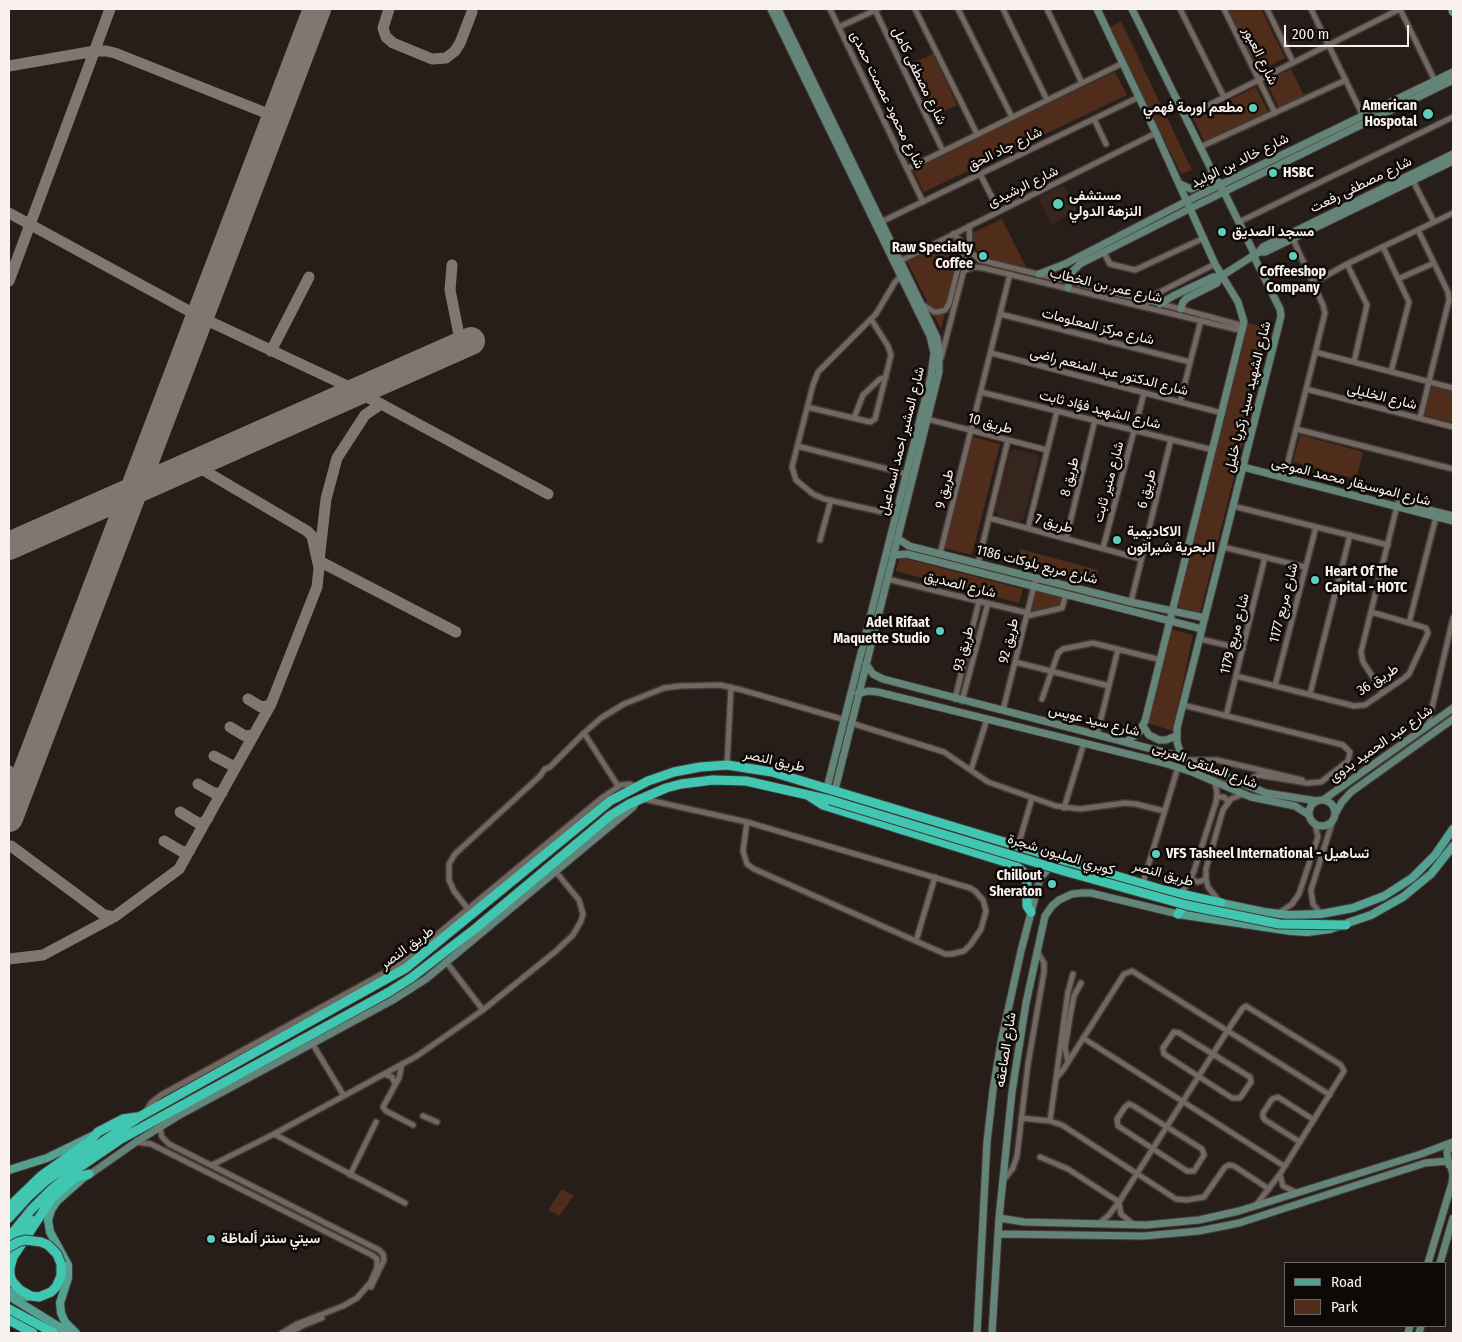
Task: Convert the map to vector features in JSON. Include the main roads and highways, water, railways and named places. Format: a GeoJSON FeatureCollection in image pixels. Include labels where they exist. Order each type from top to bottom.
{"type":"FeatureCollection","features":[{"type":"Feature","properties":{"kind":"highway","name":"طريق النصر"},"geometry":{"type":"LineString","coordinates":[[78,1173],[142,1115],[394,976],[500,887],[618,795],[674,772],[700,766],[727,765],[772,772],[1179,894],[1221,903]]}},
{"type":"Feature","properties":{"kind":"highway","name":"طريق النصر"},"geometry":{"type":"LineString","coordinates":[[78,1173],[121,1139],[176,1113],[401,986],[478,930],[611,815],[640,798],[681,784],[713,780],[746,781],[830,800]]}},
{"type":"Feature","properties":{"kind":"highway"},"geometry":{"type":"LineString","coordinates":[[807,794],[811,799],[823,805],[1010,863],[1024,866],[1030,864],[1032,857],[1028,849]]}},
{"type":"Feature","properties":{"kind":"highway","name":"كوبري المليون شجرة"},"geometry":{"type":"LineString","coordinates":[[830,800],[1064,871],[1186,905],[1279,924],[1346,925]]}},
{"type":"Feature","properties":{"kind":"highway"},"geometry":{"type":"LineString","coordinates":[[1010,863],[1020,868],[1025,876],[1028,884],[1027,906],[1031,912]]}},
{"type":"Feature","properties":{"kind":"highway"},"geometry":{"type":"LineString","coordinates":[[1178,914],[1182,910],[1184,903],[1179,894]]}},
{"type":"Feature","properties":{"kind":"highway"},"geometry":{"type":"LineString","coordinates":[[9,1207],[41,1176],[90,1141],[98,1132],[123,1119],[142,1115]]}},
{"type":"Feature","properties":{"kind":"highway"},"geometry":{"type":"LineString","coordinates":[[9,1238],[20,1233],[78,1173]]}},
{"type":"Feature","properties":{"kind":"highway"},"geometry":{"type":"LineString","coordinates":[[9,1218],[38,1188],[78,1173]]}},
{"type":"Feature","properties":{"kind":"highway"},"geometry":{"type":"LineString","coordinates":[[9,1238],[41,1199],[78,1173]]}},
{"type":"Feature","properties":{"kind":"highway"},"geometry":{"type":"LineString","coordinates":[[9,1247],[25,1240],[41,1242],[54,1251],[62,1264],[61,1276],[56,1287],[47,1294],[34,1298],[20,1290],[12,1281],[10,1271],[13,1257],[52,1198]]}},
{"type":"Feature","properties":{"kind":"highway"},"geometry":{"type":"LineString","coordinates":[[9,1310],[54,1333]]}},
{"type":"Feature","properties":{"kind":"highway"},"geometry":{"type":"LineString","coordinates":[[9,1320],[34,1333]]}},
{"type":"Feature","properties":{"kind":"main road","name":"طريق النصر"},"geometry":{"type":"LineString","coordinates":[[1221,903],[1277,914],[1321,914],[1343,911],[1364,905],[1394,891],[1412,878],[1428,864],[1442,847],[1453,829]]}},
{"type":"Feature","properties":{"kind":"main road"},"geometry":{"type":"LineString","coordinates":[[1178,914],[1298,932],[1324,930],[1346,925],[1371,915],[1403,897],[1431,874],[1453,846]]}},
{"type":"Feature","properties":{"kind":"main road"},"geometry":{"type":"LineString","coordinates":[[9,1170],[46,1158],[98,1132]]}},
{"type":"Feature","properties":{"kind":"main road"},"geometry":{"type":"LineString","coordinates":[[76,1333],[65,1322],[61,1313],[60,1302],[68,1278],[68,1264],[50,1232],[48,1220],[51,1210],[69,1189],[78,1173]]}},
{"type":"Feature","properties":{"kind":"main road"},"geometry":{"type":"LineString","coordinates":[[9,1290],[34,1298]]}},
{"type":"Feature","properties":{"kind":"main road"},"geometry":{"type":"LineString","coordinates":[[9,1296],[69,1333]]}},
{"type":"Feature","properties":{"kind":"place","name":"مطعم اورمة فهمي"},"geometry":{"type":"Point","coordinates":[1253,108]}},
{"type":"Feature","properties":{"kind":"place","name":"American Hospotal"},"geometry":{"type":"Point","coordinates":[1428,114]}},
{"type":"Feature","properties":{"kind":"place","name":"HSBC"},"geometry":{"type":"Point","coordinates":[1273,173]}},
{"type":"Feature","properties":{"kind":"place","name":"مستشفى النزهة الدولي"},"geometry":{"type":"Point","coordinates":[1058,204]}},
{"type":"Feature","properties":{"kind":"place","name":"مسجد الصديق"},"geometry":{"type":"Point","coordinates":[1222,232]}},
{"type":"Feature","properties":{"kind":"place","name":"Raw Specialty Coffee"},"geometry":{"type":"Point","coordinates":[983,256]}},
{"type":"Feature","properties":{"kind":"place","name":"Coffeeshop Company"},"geometry":{"type":"Point","coordinates":[1293,256]}},
{"type":"Feature","properties":{"kind":"place","name":"الاكاديمية البحرية شيراتون"},"geometry":{"type":"Point","coordinates":[1117,540]}},
{"type":"Feature","properties":{"kind":"place","name":"Heart Of The Capital - HOTC"},"geometry":{"type":"Point","coordinates":[1315,580]}},
{"type":"Feature","properties":{"kind":"place","name":"Adel Rifaat Maquette Studio"},"geometry":{"type":"Point","coordinates":[940,631]}},
{"type":"Feature","properties":{"kind":"place","name":"VFS Tasheel International - تساهيل"},"geometry":{"type":"Point","coordinates":[1156,854]}},
{"type":"Feature","properties":{"kind":"place","name":"Chillout Sheraton"},"geometry":{"type":"Point","coordinates":[1052,884]}},
{"type":"Feature","properties":{"kind":"place","name":"سيتي سنتر ألماظة"},"geometry":{"type":"Point","coordinates":[211,1239]}}]}
